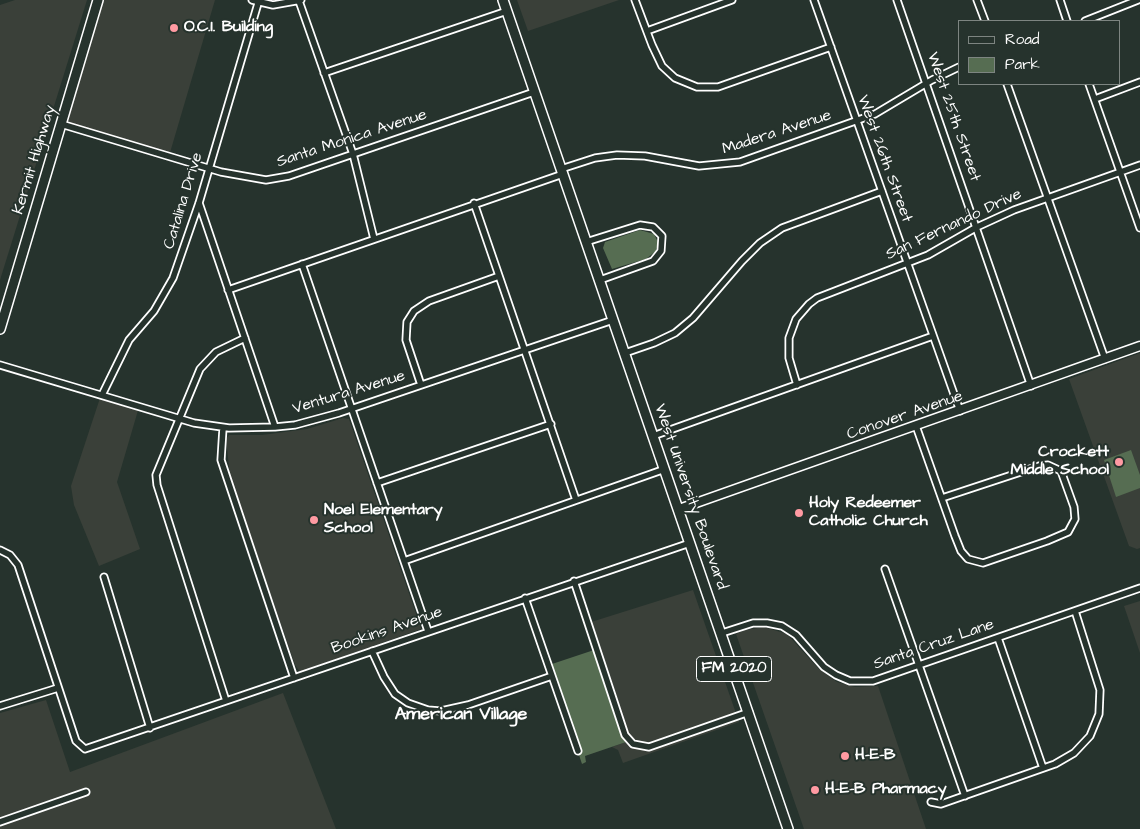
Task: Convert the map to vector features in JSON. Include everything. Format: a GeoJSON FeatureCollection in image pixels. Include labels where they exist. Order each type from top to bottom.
{"type":"FeatureCollection","features":[{"type":"Feature","properties":{"kind":"main road","name":"Kermit Highway"},"geometry":{"type":"LineString","coordinates":[[0,329],[98,0]]}},
{"type":"Feature","properties":{"kind":"main road","name":"West University Boulevard"},"geometry":{"type":"LineString","coordinates":[[503,0],[788,829]]}},
{"type":"Feature","properties":{"kind":"street"},"geometry":{"type":"LineString","coordinates":[[256,1],[273,5],[300,0],[353,154],[374,239]]}},
{"type":"Feature","properties":{"kind":"street"},"geometry":{"type":"LineString","coordinates":[[636,0],[646,31],[658,58],[669,73],[683,82],[703,88],[735,81],[830,47]]}},
{"type":"Feature","properties":{"kind":"street"},"geometry":{"type":"LineString","coordinates":[[646,31],[732,0]]}},
{"type":"Feature","properties":{"kind":"street","name":"West 26th Street"},"geometry":{"type":"LineString","coordinates":[[814,0],[960,411]]}},
{"type":"Feature","properties":{"kind":"street","name":"West 25th Street"},"geometry":{"type":"LineString","coordinates":[[897,0],[1031,386]]}},
{"type":"Feature","properties":{"kind":"street"},"geometry":{"type":"LineString","coordinates":[[977,0],[985,20]]}},
{"type":"Feature","properties":{"kind":"street"},"geometry":{"type":"LineString","coordinates":[[1060,0],[1067,20]]}},
{"type":"Feature","properties":{"kind":"street"},"geometry":{"type":"LineString","coordinates":[[1088,20],[1138,0]]}},
{"type":"Feature","properties":{"kind":"street","name":"Catalina Drive"},"geometry":{"type":"LineString","coordinates":[[102,395],[130,340],[154,311],[173,278],[199,203],[256,1]]}},
{"type":"Feature","properties":{"kind":"street"},"geometry":{"type":"LineString","coordinates":[[324,73],[507,11]]}},
{"type":"Feature","properties":{"kind":"street","name":"Madera Avenue"},"geometry":{"type":"LineString","coordinates":[[228,290],[474,204],[595,158],[625,155],[645,156],[692,166],[725,165],[748,160],[892,106],[926,83],[958,67]]}},
{"type":"Feature","properties":{"kind":"street"},"geometry":{"type":"LineString","coordinates":[[1094,99],[1140,82]]}},
{"type":"Feature","properties":{"kind":"street"},"geometry":{"type":"LineString","coordinates":[[1007,85],[1105,360]]}},
{"type":"Feature","properties":{"kind":"street"},"geometry":{"type":"LineString","coordinates":[[1089,85],[1140,228]]}},
{"type":"Feature","properties":{"kind":"street","name":"Santa Monica Avenue"},"geometry":{"type":"LineString","coordinates":[[61,124],[209,168],[245,177],[276,179],[534,92]]}},
{"type":"Feature","properties":{"kind":"street","name":"San Fernando Drive"},"geometry":{"type":"LineString","coordinates":[[797,385],[788,348],[792,328],[808,304],[826,294],[907,263],[945,246],[976,227],[1047,198],[1140,165]]}},
{"type":"Feature","properties":{"kind":"street"},"geometry":{"type":"LineString","coordinates":[[625,353],[675,333],[693,318],[760,243],[782,228],[882,191]]}},
{"type":"Feature","properties":{"kind":"street"},"geometry":{"type":"LineString","coordinates":[[199,203],[275,427]]}},
{"type":"Feature","properties":{"kind":"street"},"geometry":{"type":"LineString","coordinates":[[474,204],[576,500]]}},
{"type":"Feature","properties":{"kind":"street"},"geometry":{"type":"LineString","coordinates":[[586,242],[640,225],[652,227],[662,236],[661,251],[653,261],[600,280]]}},
{"type":"Feature","properties":{"kind":"street"},"geometry":{"type":"LineString","coordinates":[[302,264],[428,631]]}},
{"type":"Feature","properties":{"kind":"street"},"geometry":{"type":"LineString","coordinates":[[421,385],[406,340],[408,322],[414,311],[429,301],[499,276]]}},
{"type":"Feature","properties":{"kind":"street","name":"Ventura Avenue"},"geometry":{"type":"LineString","coordinates":[[0,365],[179,419],[223,428],[275,427],[294,425],[352,409],[613,320]]}},
{"type":"Feature","properties":{"kind":"street"},"geometry":{"type":"LineString","coordinates":[[653,436],[933,336]]}},
{"type":"Feature","properties":{"kind":"street"},"geometry":{"type":"LineString","coordinates":[[226,701],[156,480],[159,466],[195,380],[207,360],[226,346],[245,338]]}},
{"type":"Feature","properties":{"kind":"street","name":"Conover Avenue"},"geometry":{"type":"LineString","coordinates":[[679,509],[1105,360],[1140,346]]}},
{"type":"Feature","properties":{"kind":"street"},"geometry":{"type":"LineString","coordinates":[[377,484],[551,424]]}},
{"type":"Feature","properties":{"kind":"street"},"geometry":{"type":"LineString","coordinates":[[916,426],[961,551],[968,560],[983,563],[1047,541],[1071,529],[1076,515],[1061,471],[1048,465],[1039,466],[942,498]]}},
{"type":"Feature","properties":{"kind":"street"},"geometry":{"type":"LineString","coordinates":[[223,428],[220,450],[222,467],[294,678]]}},
{"type":"Feature","properties":{"kind":"street"},"geometry":{"type":"LineString","coordinates":[[404,561],[665,470]]}},
{"type":"Feature","properties":{"kind":"street","name":"Bookins Avenue"},"geometry":{"type":"LineString","coordinates":[[58,688],[76,741],[81,747],[93,747],[574,581],[690,543]]}},
{"type":"Feature","properties":{"kind":"street"},"geometry":{"type":"LineString","coordinates":[[0,550],[10,555],[19,568],[58,688],[0,706]]}},
{"type":"Feature","properties":{"kind":"street"},"geometry":{"type":"LineString","coordinates":[[885,569],[965,796]]}},
{"type":"Feature","properties":{"kind":"street"},"geometry":{"type":"LineString","coordinates":[[104,577],[150,728]]}},
{"type":"Feature","properties":{"kind":"street"},"geometry":{"type":"LineString","coordinates":[[574,581],[625,735],[630,741],[640,747],[649,747],[749,712]]}},
{"type":"Feature","properties":{"kind":"street","name":"Santa Cruz Lane"},"geometry":{"type":"LineString","coordinates":[[722,633],[752,623],[782,626],[804,642],[824,667],[836,675],[850,681],[879,681],[1140,588]]}},
{"type":"Feature","properties":{"kind":"street"},"geometry":{"type":"LineString","coordinates":[[526,598],[578,751]]}},
{"type":"Feature","properties":{"kind":"street"},"geometry":{"type":"LineString","coordinates":[[931,802],[941,804],[1043,768],[1064,760],[1083,745],[1093,730],[1099,714],[1100,702],[1097,679],[1075,611]]}},
{"type":"Feature","properties":{"kind":"street"},"geometry":{"type":"LineString","coordinates":[[998,638],[1043,768]]}},
{"type":"Feature","properties":{"kind":"street"},"geometry":{"type":"LineString","coordinates":[[372,651],[384,677],[395,694],[404,701],[428,710],[442,711],[468,705],[552,676]]}},
{"type":"Feature","properties":{"kind":"street"},"geometry":{"type":"LineString","coordinates":[[0,822],[86,792]]}},
{"type":"Feature","properties":{"kind":"shaded area"},"geometry":{"type":"Polygon","coordinates":[[[15,0],[87,0],[0,280],[0,5],[15,0]]]}},
{"type":"Feature","properties":{"kind":"shaded area"},"geometry":{"type":"Polygon","coordinates":[[[98,0],[215,0],[169,156],[61,124],[98,0]]]}},
{"type":"Feature","properties":{"kind":"shaded area"},"geometry":{"type":"Polygon","coordinates":[[[517,0],[619,0],[528,31],[517,0]]]}},
{"type":"Feature","properties":{"kind":"shaded area","name":"Crockett Middle School"},"geometry":{"type":"Polygon","coordinates":[[[1140,353],[1140,548],[1137,549],[1129,546],[1069,379],[1140,353]]]}},
{"type":"Feature","properties":{"kind":"shaded area"},"geometry":{"type":"Polygon","coordinates":[[[101,395],[139,407],[117,482],[140,549],[99,566],[74,505],[71,486],[101,395]]]}},
{"type":"Feature","properties":{"kind":"shaded area","name":"Noel Elementary School"},"geometry":{"type":"Polygon","coordinates":[[[343,418],[349,419],[423,634],[421,629],[300,672],[295,665],[230,476],[226,439],[229,435],[262,435],[307,429],[343,418]]]}},
{"type":"Feature","properties":{"kind":"shaded area"},"geometry":{"type":"Polygon","coordinates":[[[693,590],[739,722],[623,763],[618,750],[612,747],[628,741],[588,623],[693,590]]]}},
{"type":"Feature","properties":{"kind":"shaded area"},"geometry":{"type":"Polygon","coordinates":[[[1140,601],[1140,653],[1124,606],[1140,601]]]}},
{"type":"Feature","properties":{"kind":"shaded area"},"geometry":{"type":"Polygon","coordinates":[[[764,627],[787,634],[818,668],[837,682],[855,687],[878,686],[926,829],[804,829],[736,634],[745,630],[764,627]]]}},
{"type":"Feature","properties":{"kind":"shaded area"},"geometry":{"type":"Polygon","coordinates":[[[283,693],[336,829],[0,829],[0,713],[46,700],[70,772],[283,693]]]}},
{"type":"Feature","properties":{"kind":"green space"},"geometry":{"type":"Polygon","coordinates":[[[640,230],[654,234],[658,242],[656,251],[646,259],[612,269],[603,248],[605,242],[640,230]]]}},
{"type":"Feature","properties":{"kind":"green space"},"geometry":{"type":"Polygon","coordinates":[[[1131,450],[1140,475],[1140,488],[1116,497],[1104,460],[1131,450]]]}},
{"type":"Feature","properties":{"kind":"green space"},"geometry":{"type":"Polygon","coordinates":[[[597,649],[629,741],[585,756],[586,762],[582,764],[549,665],[597,649]]]}},
{"type":"Feature","properties":{"kind":"place","name":"O.C.I. Building"},"geometry":{"type":"Point","coordinates":[174,28]}},
{"type":"Feature","properties":{"kind":"place","name":"Crockett Middle School"},"geometry":{"type":"Point","coordinates":[1119,462]}},
{"type":"Feature","properties":{"kind":"place","name":"Holy Redeemer Catholic Church"},"geometry":{"type":"Point","coordinates":[799,513]}},
{"type":"Feature","properties":{"kind":"place","name":"Noel Elementary School"},"geometry":{"type":"Point","coordinates":[314,520]}},
{"type":"Feature","properties":{"kind":"place","name":"H-E-B"},"geometry":{"type":"Point","coordinates":[845,756]}},
{"type":"Feature","properties":{"kind":"place","name":"H-E-B Pharmacy"},"geometry":{"type":"Point","coordinates":[815,790]}},
{"type":"Feature","properties":{"kind":"district","name":"American Village"},"geometry":{"type":"Point","coordinates":[461,715]}}]}
